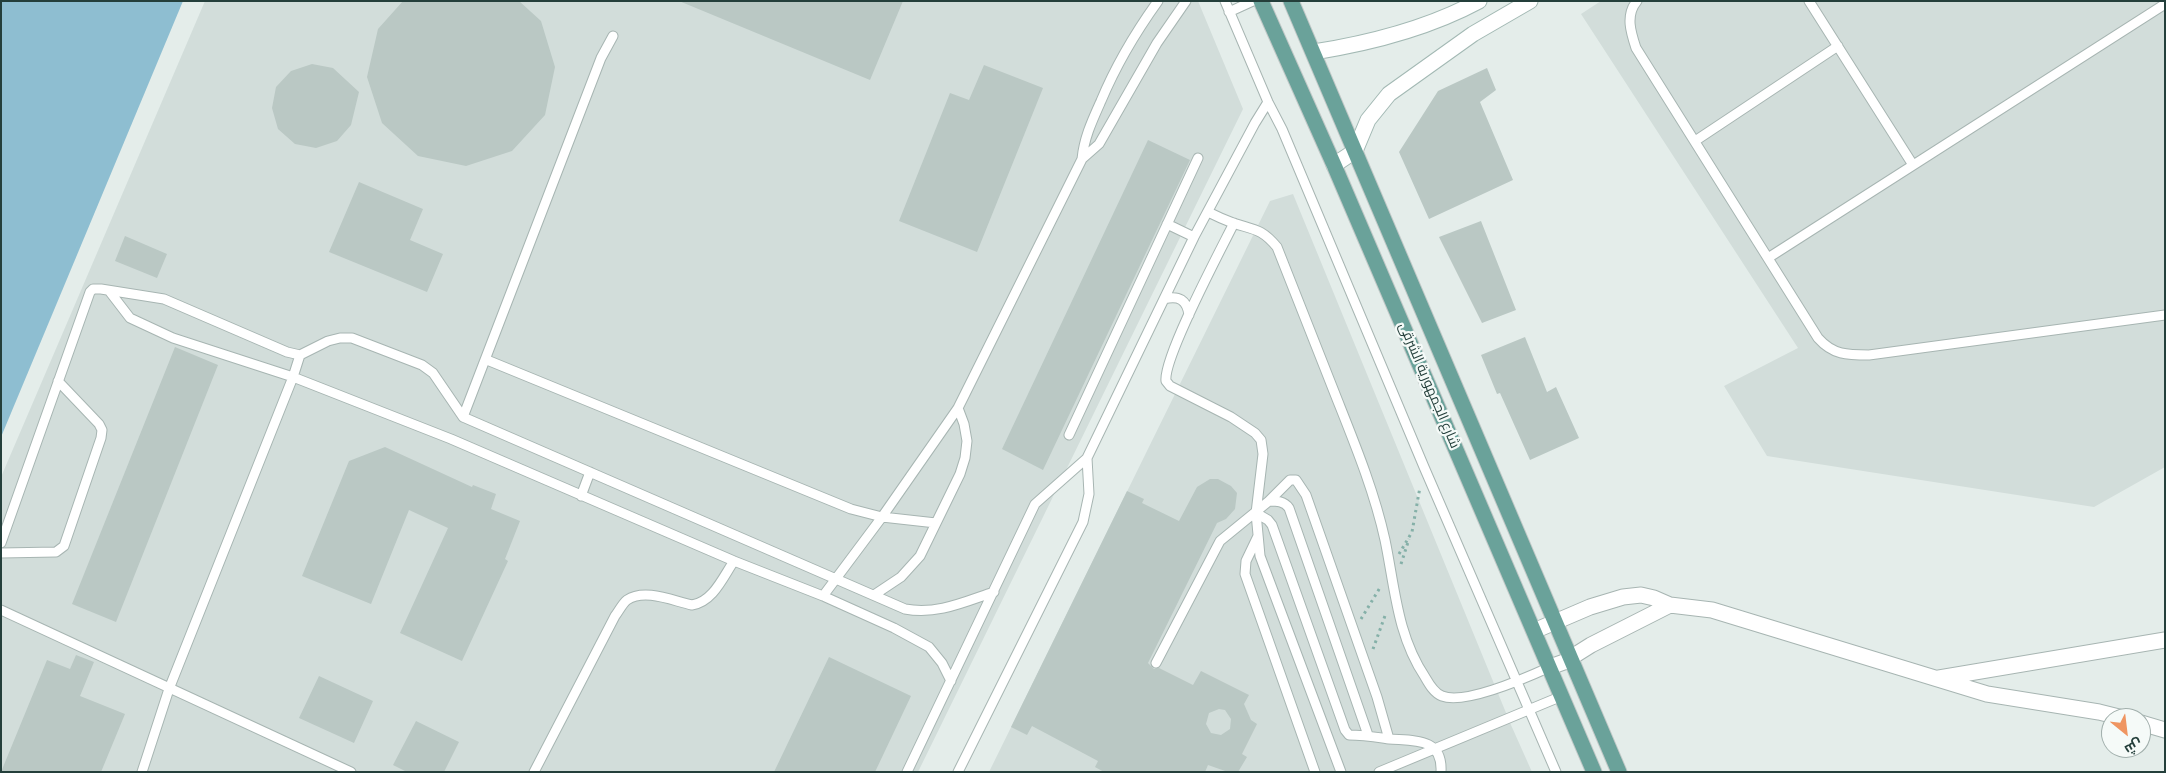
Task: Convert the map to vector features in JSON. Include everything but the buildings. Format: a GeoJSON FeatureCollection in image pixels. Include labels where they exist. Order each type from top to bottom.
{"type":"FeatureCollection","features":[{"type":"Feature","properties":{"kind":"main road","name":"شارع الجمهورية الشرقى"},"geometry":{"type":"LineString","coordinates":[[1291,2],[1314,52],[1619,772]]}},
{"type":"Feature","properties":{"kind":"main road"},"geometry":{"type":"LineString","coordinates":[[1264,8],[1291,2]]}},
{"type":"Feature","properties":{"kind":"main road","name":"شارع الجمهورية الشرقى"},"geometry":{"type":"LineString","coordinates":[[1264,8],[1334,165],[1594,772]]}},
{"type":"Feature","properties":{"kind":"street"},"geometry":{"type":"LineString","coordinates":[[1314,52],[1353,46],[1392,36],[1430,24],[1479,1]]}},
{"type":"Feature","properties":{"kind":"street"},"geometry":{"type":"LineString","coordinates":[[1334,165],[1355,151],[1368,120],[1389,94],[1473,34],[1530,1]]}},
{"type":"Feature","properties":{"kind":"street"},"geometry":{"type":"LineString","coordinates":[[1534,631],[1605,601],[1641,595],[1670,605],[1712,610],[1987,694],[2101,712]]}},
{"type":"Feature","properties":{"kind":"street"},"geometry":{"type":"LineString","coordinates":[[1550,667],[1564,662],[1591,645],[1670,605]]}},
{"type":"Feature","properties":{"kind":"street"},"geometry":{"type":"LineString","coordinates":[[1936,678],[2165,640]]}},
{"type":"Feature","properties":{"kind":"street"},"geometry":{"type":"LineString","coordinates":[[2151,726],[2165,730]]}},
{"type":"Feature","properties":{"kind":"lane"},"geometry":{"type":"LineString","coordinates":[[823,596],[882,517],[958,408],[1082,159],[1086,133],[1112,75],[1135,33],[1158,1]]}},
{"type":"Feature","properties":{"kind":"lane"},"geometry":{"type":"LineString","coordinates":[[1082,159],[1099,144],[1157,43],[1186,1]]}},
{"type":"Feature","properties":{"kind":"lane"},"geometry":{"type":"LineString","coordinates":[[1224,1],[1268,102],[1282,129],[1428,476],[1556,772]]}},
{"type":"Feature","properties":{"kind":"lane"},"geometry":{"type":"LineString","coordinates":[[1229,12],[1253,1]]}},
{"type":"Feature","properties":{"kind":"lane"},"geometry":{"type":"LineString","coordinates":[[1636,1],[1631,13],[1630,22],[1636,48],[1818,338],[1830,349],[1848,355],[1869,355],[2165,315]]}},
{"type":"Feature","properties":{"kind":"lane"},"geometry":{"type":"LineString","coordinates":[[1809,1],[1913,165]]}},
{"type":"Feature","properties":{"kind":"lane"},"geometry":{"type":"LineString","coordinates":[[1768,258],[2165,4]]}},
{"type":"Feature","properties":{"kind":"lane"},"geometry":{"type":"LineString","coordinates":[[463,417],[487,360],[601,58],[613,36]]}},
{"type":"Feature","properties":{"kind":"lane"},"geometry":{"type":"LineString","coordinates":[[1695,141],[1838,46]]}},
{"type":"Feature","properties":{"kind":"lane"},"geometry":{"type":"LineString","coordinates":[[907,772],[1035,504],[1087,458],[1194,237],[1255,122],[1268,102]]}},
{"type":"Feature","properties":{"kind":"lane"},"geometry":{"type":"LineString","coordinates":[[1069,435],[1198,158]]}},
{"type":"Feature","properties":{"kind":"lane"},"geometry":{"type":"LineString","coordinates":[[1208,212],[1234,223],[1259,230],[1267,235],[1277,247],[1364,467],[1385,541],[1403,632],[1421,670],[1433,689],[1442,696],[1458,698],[1469,696],[1517,682],[1550,667]]}},
{"type":"Feature","properties":{"kind":"lane"},"geometry":{"type":"LineString","coordinates":[[1234,223],[1189,315],[1168,365],[1166,381],[1170,386],[1230,417],[1255,433],[1261,440],[1263,454],[1256,513],[1260,556],[1341,772]]}},
{"type":"Feature","properties":{"kind":"lane"},"geometry":{"type":"LineString","coordinates":[[1167,224],[1194,237]]}},
{"type":"Feature","properties":{"kind":"lane"},"geometry":{"type":"LineString","coordinates":[[1,543],[90,292],[96,289],[141,294],[164,299],[272,346],[300,355],[340,338],[352,338],[422,365],[433,373],[463,417],[905,609],[922,612],[936,611],[994,592]]}},
{"type":"Feature","properties":{"kind":"lane"},"geometry":{"type":"LineString","coordinates":[[110,292],[130,318],[173,338],[293,377],[451,439],[734,561],[823,596],[894,628],[929,647],[942,662],[951,681]]}},
{"type":"Feature","properties":{"kind":"lane"},"geometry":{"type":"LineString","coordinates":[[1164,299],[1180,298],[1188,307],[1189,315]]}},
{"type":"Feature","properties":{"kind":"lane"},"geometry":{"type":"LineString","coordinates":[[142,772],[169,689],[293,377],[300,355]]}},
{"type":"Feature","properties":{"kind":"lane"},"geometry":{"type":"LineString","coordinates":[[487,360],[851,510],[882,517],[936,523]]}},
{"type":"Feature","properties":{"kind":"lane"},"geometry":{"type":"LineString","coordinates":[[1,554],[56,552],[64,546],[101,438],[102,430],[99,424],[58,381]]}},
{"type":"Feature","properties":{"kind":"lane"},"geometry":{"type":"LineString","coordinates":[[874,594],[901,577],[920,556],[960,474],[965,458],[967,441],[964,424],[958,408]]}},
{"type":"Feature","properties":{"kind":"lane"},"geometry":{"type":"LineString","coordinates":[[958,772],[1083,522],[1089,494],[1087,458]]}},
{"type":"Feature","properties":{"kind":"lane"},"geometry":{"type":"LineString","coordinates":[[581,496],[590,472]]}},
{"type":"Feature","properties":{"kind":"lane"},"geometry":{"type":"LineString","coordinates":[[1156,663],[1220,541],[1256,513],[1290,480],[1296,480],[1306,495],[1378,697],[1389,739]]}},
{"type":"Feature","properties":{"kind":"lane"},"geometry":{"type":"LineString","coordinates":[[1269,501],[1281,502],[1289,508],[1368,735]]}},
{"type":"Feature","properties":{"kind":"lane"},"geometry":{"type":"LineString","coordinates":[[1256,513],[1268,520],[1274,532],[1345,730],[1349,735],[1368,735],[1424,742],[1434,750],[1438,757],[1441,772]]}},
{"type":"Feature","properties":{"kind":"lane"},"geometry":{"type":"LineString","coordinates":[[1258,536],[1246,561],[1245,574],[1315,772]]}},
{"type":"Feature","properties":{"kind":"lane"},"geometry":{"type":"LineString","coordinates":[[534,772],[615,616],[625,601],[637,596],[649,595],[692,605],[699,604],[707,600],[734,561]]}},
{"type":"Feature","properties":{"kind":"lane"},"geometry":{"type":"LineString","coordinates":[[1,610],[351,772]]}},
{"type":"Feature","properties":{"kind":"lane"},"geometry":{"type":"LineString","coordinates":[[1379,772],[1562,696]]}},
{"type":"Feature","properties":{"kind":"shaded area"},"geometry":{"type":"Polygon","coordinates":[[[205,1],[1198,1],[1243,109],[918,772],[1,772],[1,477],[205,1]]]}},
{"type":"Feature","properties":{"kind":"shaded area"},"geometry":{"type":"Polygon","coordinates":[[[1601,1],[2165,1],[2165,467],[2094,507],[1767,456],[1724,386],[1798,348],[1581,14],[1601,1]]]}},
{"type":"Feature","properties":{"kind":"shaded area"},"geometry":{"type":"Polygon","coordinates":[[[1293,194],[1532,772],[989,772],[1270,201],[1293,194]]]}},
{"type":"Feature","properties":{"kind":"water"},"geometry":{"type":"Polygon","coordinates":[[[1,1],[183,1],[1,437],[1,1]]]}}]}
